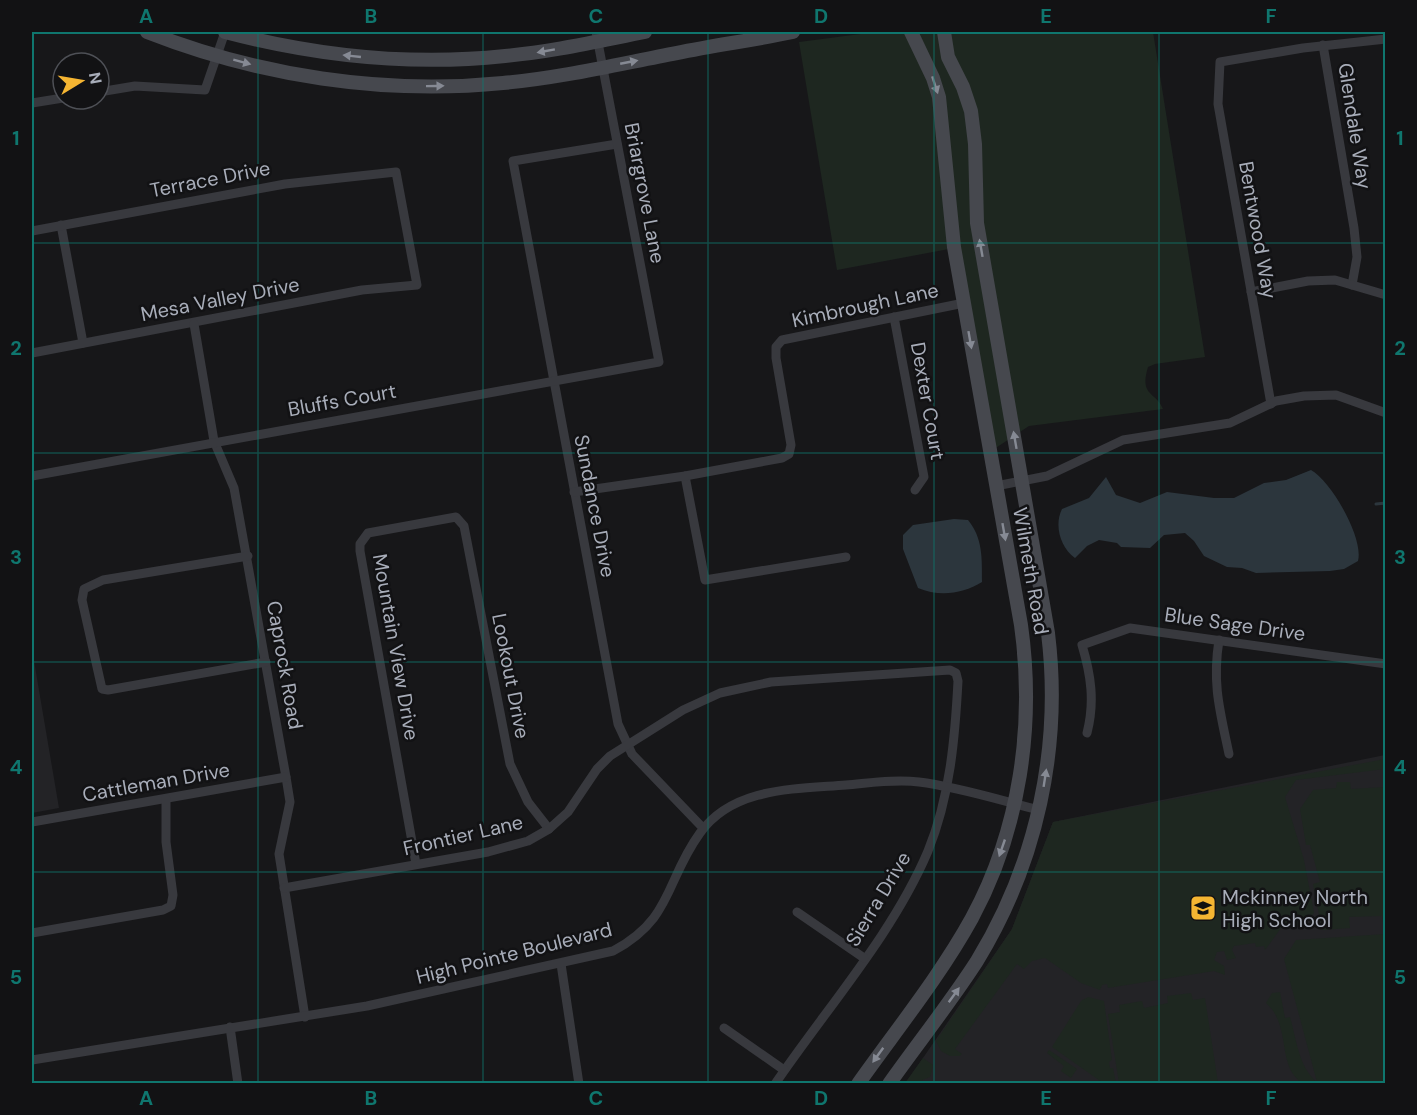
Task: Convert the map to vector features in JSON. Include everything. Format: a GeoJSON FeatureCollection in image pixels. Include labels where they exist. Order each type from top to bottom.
{"type":"FeatureCollection","features":[{"type":"Feature","properties":{"kind":"main road"},"geometry":{"type":"LineString","coordinates":[[147,32],[218,56],[316,78],[405,86],[501,84],[603,67],[759,35],[793,32]]}},
{"type":"Feature","properties":{"kind":"main road"},"geometry":{"type":"LineString","coordinates":[[225,32],[317,52],[401,60],[506,56],[597,36],[645,32]]}},
{"type":"Feature","properties":{"kind":"main road","name":"Wilmeth Road"},"geometry":{"type":"LineString","coordinates":[[858,1083],[946,960],[972,919],[997,862],[1015,804],[1025,738],[1026,669],[1021,625],[951,230],[939,97],[933,78],[910,32]]}},
{"type":"Feature","properties":{"kind":"main road","name":"Wilmeth Road"},"geometry":{"type":"LineString","coordinates":[[890,1083],[962,983],[996,926],[1021,873],[1039,810],[1052,730],[1052,666],[1042,590],[977,223],[975,144],[971,111],[963,87],[948,57],[944,32]]}},
{"type":"Feature","properties":{"kind":"main road"},"geometry":{"type":"LineString","coordinates":[[899,1027],[919,1042]]}},
{"type":"Feature","properties":{"kind":"street"},"geometry":{"type":"LineString","coordinates":[[111,90],[135,86],[205,90],[225,32]]}},
{"type":"Feature","properties":{"kind":"street","name":"Briargrove Lane"},"geometry":{"type":"LineString","coordinates":[[597,36],[659,362]]}},
{"type":"Feature","properties":{"kind":"street"},"geometry":{"type":"LineString","coordinates":[[1323,45],[1386,39]]}},
{"type":"Feature","properties":{"kind":"street","name":"Bentwood Way"},"geometry":{"type":"LineString","coordinates":[[1271,404],[1218,104],[1220,62],[1323,45]]}},
{"type":"Feature","properties":{"kind":"street","name":"Glendale Way"},"geometry":{"type":"LineString","coordinates":[[1323,45],[1354,228],[1357,257],[1352,285]]}},
{"type":"Feature","properties":{"kind":"street"},"geometry":{"type":"LineString","coordinates":[[32,103],[51,100]]}},
{"type":"Feature","properties":{"kind":"street","name":"Sundance Drive"},"geometry":{"type":"LineString","coordinates":[[617,144],[513,161],[614,711],[626,744],[645,769],[703,828]]}},
{"type":"Feature","properties":{"kind":"street","name":"Terrace Drive"},"geometry":{"type":"LineString","coordinates":[[32,231],[285,184],[396,172],[417,285]]}},
{"type":"Feature","properties":{"kind":"street"},"geometry":{"type":"LineString","coordinates":[[61,225],[83,343]]}},
{"type":"Feature","properties":{"kind":"street"},"geometry":{"type":"LineString","coordinates":[[1251,292],[1308,281],[1335,280],[1386,295]]}},
{"type":"Feature","properties":{"kind":"street","name":"Mesa Valley Drive"},"geometry":{"type":"LineString","coordinates":[[32,353],[194,324],[362,290],[417,285]]}},
{"type":"Feature","properties":{"kind":"street","name":"Kimbrough Lane"},"geometry":{"type":"LineString","coordinates":[[685,476],[782,458],[789,454],[791,445],[776,347],[783,340],[964,303]]}},
{"type":"Feature","properties":{"kind":"street","name":"Dexter Court"},"geometry":{"type":"LineString","coordinates":[[894,316],[924,477],[915,490]]}},
{"type":"Feature","properties":{"kind":"street","name":"Caprock Road"},"geometry":{"type":"LineString","coordinates":[[194,324],[214,441],[234,488],[248,556],[290,802],[279,854],[304,1017]]}},
{"type":"Feature","properties":{"kind":"street","name":"Bluffs Court"},"geometry":{"type":"LineString","coordinates":[[32,476],[214,441],[659,362]]}},
{"type":"Feature","properties":{"kind":"street"},"geometry":{"type":"LineString","coordinates":[[996,486],[1055,473],[1123,440],[1230,423],[1271,404],[1304,396],[1336,395],[1386,413]]}},
{"type":"Feature","properties":{"kind":"street"},"geometry":{"type":"LineString","coordinates":[[574,492],[685,476],[705,580],[846,557]]}},
{"type":"Feature","properties":{"kind":"street","name":"Mountain View Drive"},"geometry":{"type":"LineString","coordinates":[[416,864],[360,544],[368,533],[456,518],[461,521]]}},
{"type":"Feature","properties":{"kind":"street","name":"Lookout Drive"},"geometry":{"type":"LineString","coordinates":[[461,521],[467,532],[510,764],[528,802],[549,829]]}},
{"type":"Feature","properties":{"kind":"street"},"geometry":{"type":"LineString","coordinates":[[248,556],[103,580],[87,585],[82,593],[82,600],[102,689],[108,690],[266,662]]}},
{"type":"Feature","properties":{"kind":"street","name":"Blue Sage Drive"},"geometry":{"type":"LineString","coordinates":[[1087,733],[1091,717],[1092,690],[1082,645],[1130,628],[1386,664]]}},
{"type":"Feature","properties":{"kind":"street"},"geometry":{"type":"LineString","coordinates":[[1219,640],[1214,670],[1217,699],[1229,754]]}},
{"type":"Feature","properties":{"kind":"street","name":"Frontier Lane"},"geometry":{"type":"LineString","coordinates":[[284,888],[510,847],[549,829],[568,812],[603,763],[626,744],[683,710],[720,693],[771,682],[950,670],[956,673]]}},
{"type":"Feature","properties":{"kind":"street","name":"Sierra Drive"},"geometry":{"type":"LineString","coordinates":[[775,1083],[864,958],[906,895],[920,868],[936,828],[954,749],[958,681],[956,673]]}},
{"type":"Feature","properties":{"kind":"street","name":"Cattleman Drive"},"geometry":{"type":"LineString","coordinates":[[32,822],[286,777]]}},
{"type":"Feature","properties":{"kind":"street","name":"High Pointe Boulevard"},"geometry":{"type":"LineString","coordinates":[[32,1060],[304,1017],[561,964],[613,951],[644,931],[662,909],[687,854],[703,828],[741,801],[767,792],[897,781],[946,788],[1039,810]]}},
{"type":"Feature","properties":{"kind":"street"},"geometry":{"type":"LineString","coordinates":[[32,933],[163,910],[171,906],[173,896],[166,842],[166,799]]}},
{"type":"Feature","properties":{"kind":"street"},"geometry":{"type":"LineString","coordinates":[[797,912],[864,958]]}},
{"type":"Feature","properties":{"kind":"street"},"geometry":{"type":"LineString","coordinates":[[561,964],[579,1083]]}},
{"type":"Feature","properties":{"kind":"street"},"geometry":{"type":"LineString","coordinates":[[230,1028],[238,1083]]}},
{"type":"Feature","properties":{"kind":"street"},"geometry":{"type":"LineString","coordinates":[[724,1028],[784,1070]]}},
{"type":"Feature","properties":{"kind":"shaded area"},"geometry":{"type":"Polygon","coordinates":[[[876,32],[1153,32],[1205,357],[1148,367],[1147,389],[1163,409],[1029,426],[985,455],[949,249],[837,270],[799,42],[876,32]]]}},
{"type":"Feature","properties":{"kind":"shaded area"},"geometry":{"type":"Polygon","coordinates":[[[1311,470],[1328,486],[1336,498],[1356,539],[1359,551],[1358,561],[1344,569],[1256,573],[1242,568],[1227,567],[1204,556],[1194,541],[1185,533],[1164,535],[1150,548],[1121,547],[1117,543],[1099,540],[1087,546],[1075,558],[1062,542],[1060,535],[1059,522],[1062,509],[1089,498],[1106,477],[1116,495],[1140,503],[1167,492],[1234,498],[1264,483],[1286,480],[1311,470]]]}},
{"type":"Feature","properties":{"kind":"shaded area"},"geometry":{"type":"Polygon","coordinates":[[[954,519],[968,520],[977,534],[981,549],[982,582],[951,593],[934,593],[918,588],[903,549],[903,535],[913,525],[954,519]]]}},
{"type":"Feature","properties":{"kind":"shaded area"},"geometry":{"type":"Polygon","coordinates":[[[32,649],[59,808],[32,813],[32,649]]]}},
{"type":"Feature","properties":{"kind":"shaded area","name":"Mckinney North High School"},"geometry":{"type":"Polygon","coordinates":[[[1385,755],[1385,1083],[905,1084],[1012,929],[1053,822],[1385,755]]]}},
{"type":"Feature","properties":{"kind":"shaded area"},"geometry":{"type":"Polygon","coordinates":[[[1385,759],[1385,769],[1296,780],[1285,797],[1304,860],[1314,913],[1305,924],[1281,928],[1265,950],[1264,946],[1256,947],[1255,943],[1234,946],[1232,950],[1236,958],[1227,960],[1224,951],[1217,952],[1214,960],[1224,966],[1225,975],[1214,971],[1108,988],[1107,984],[1102,985],[1100,990],[1081,983],[1045,958],[1032,961],[1024,969],[1017,964],[955,1049],[962,1054],[950,1056],[941,1051],[936,1041],[1012,929],[1053,822],[1385,759]]]}},
{"type":"Feature","properties":{"kind":"shaded area"},"geometry":{"type":"Polygon","coordinates":[[[1337,782],[1350,782],[1351,789],[1385,787],[1385,934],[1382,916],[1349,917],[1350,928],[1322,930],[1313,884],[1320,882],[1310,845],[1306,845],[1300,809],[1313,790],[1336,788],[1337,782]]]}},
{"type":"Feature","properties":{"kind":"shaded area"},"geometry":{"type":"Polygon","coordinates":[[[1385,934],[1385,1083],[1302,1083],[1289,1066],[1279,1023],[1274,1012],[1266,1003],[1272,993],[1280,992],[1285,1018],[1290,1017],[1302,1061],[1317,1082],[1284,959],[1296,940],[1385,934]]]}},
{"type":"Feature","properties":{"kind":"shaded area"},"geometry":{"type":"Polygon","coordinates":[[[1191,993],[1193,1000],[1205,998],[1218,1083],[1119,1083],[1108,1014],[1120,1012],[1119,1005],[1142,1001],[1144,1008],[1168,1003],[1167,996],[1191,993]]]}},
{"type":"Feature","properties":{"kind":"shaded area"},"geometry":{"type":"Polygon","coordinates":[[[1088,997],[1104,1001],[1112,1060],[1109,1062],[1110,1068],[1113,1068],[1116,1083],[1103,1083],[1052,1047],[1081,1001],[1088,997]]]}},
{"type":"Feature","properties":{"kind":"shaded area"},"geometry":{"type":"Polygon","coordinates":[[[1049,1050],[1077,1069],[1071,1078],[1061,1071],[1064,1066],[1047,1053],[1049,1050]]]}},
{"type":"Feature","properties":{"kind":"shaded area"},"geometry":{"type":"Polygon","coordinates":[[[923,1058],[933,1065],[930,1077],[915,1083],[905,1083],[923,1058]]]}},
{"type":"Feature","properties":{"kind":"waterway"},"geometry":{"type":"LineString","coordinates":[[1376,504],[1386,503]]}},
{"type":"Feature","properties":{"kind":"place","name":"Mckinney North High School"},"geometry":{"type":"Point","coordinates":[1203,908]}}]}
